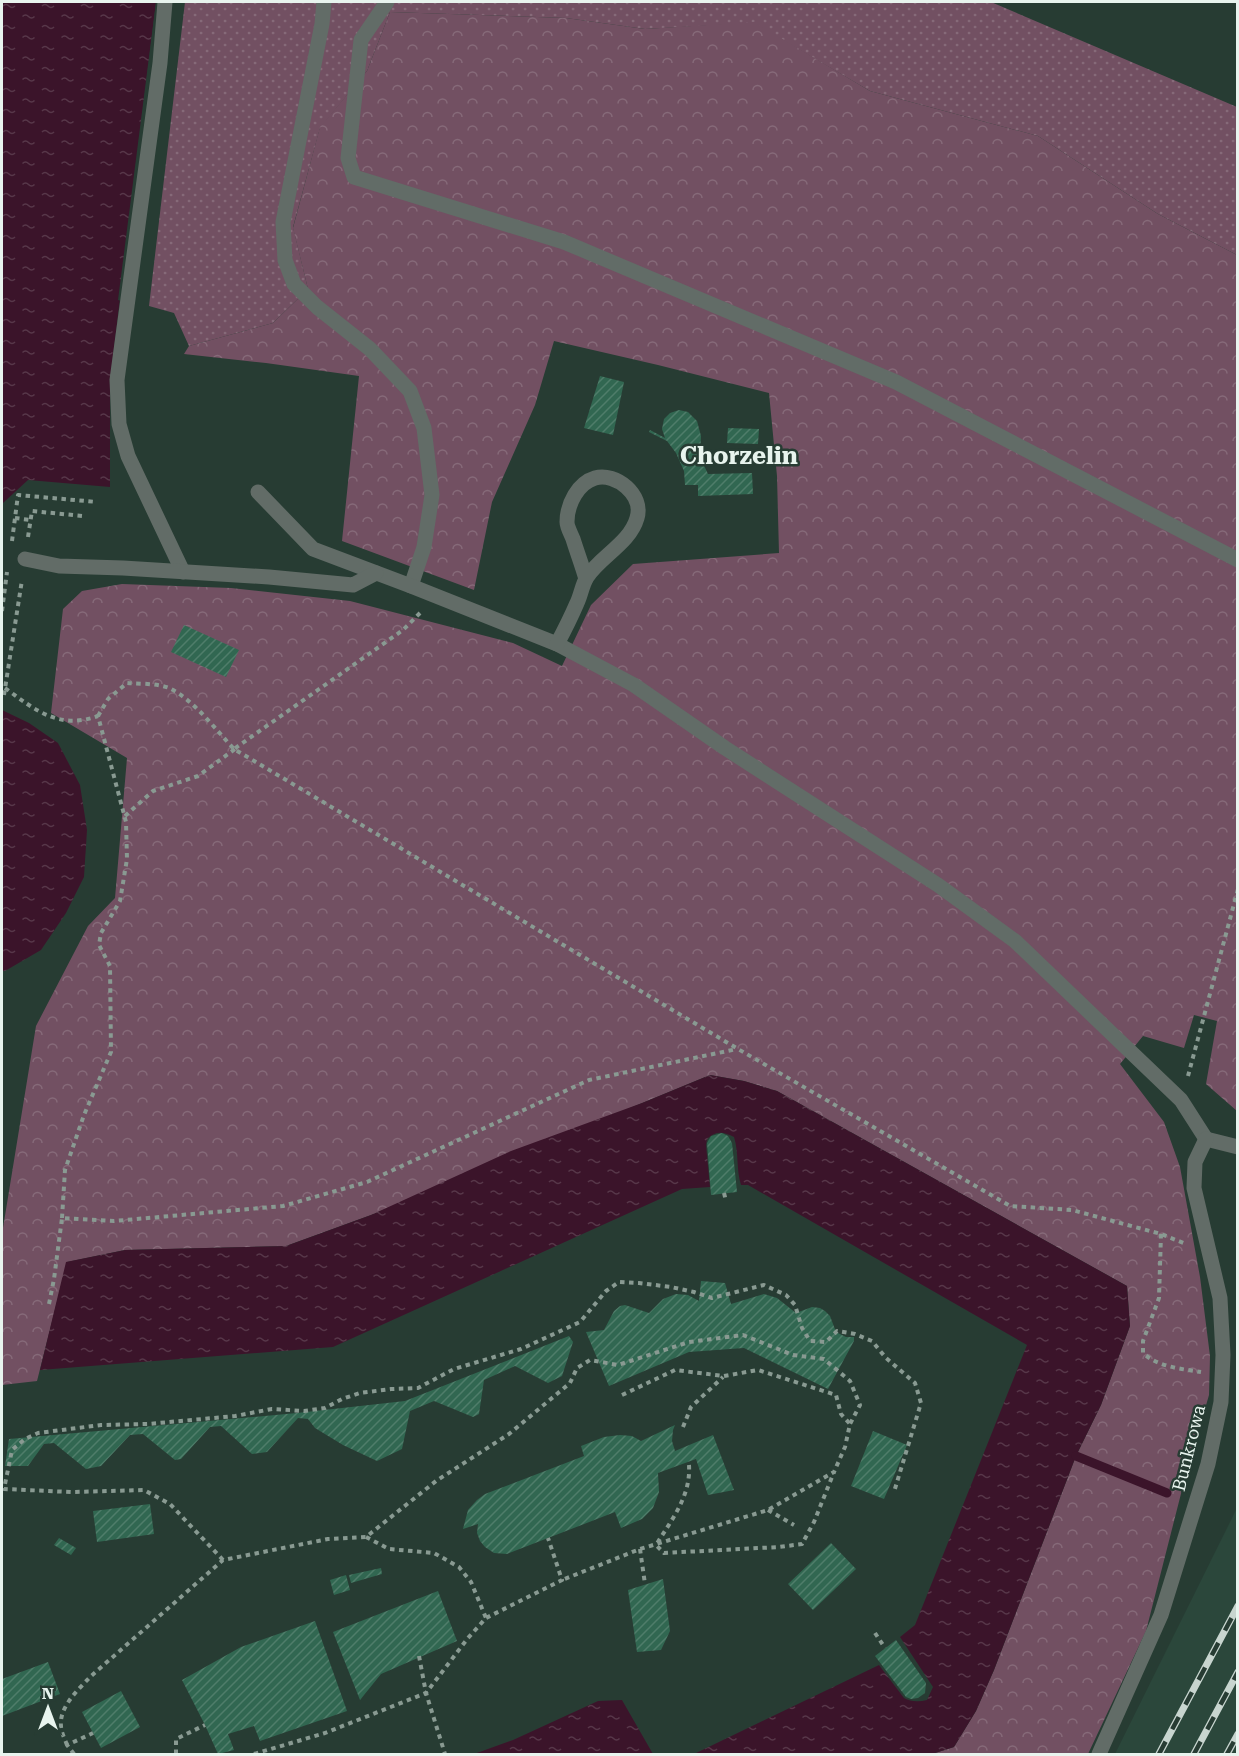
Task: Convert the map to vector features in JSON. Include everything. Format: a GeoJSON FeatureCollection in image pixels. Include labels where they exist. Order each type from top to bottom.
{"type":"FeatureCollection","features":[{"type":"Feature","properties":{"kind":"street"},"geometry":{"type":"LineString","coordinates":[[165,2],[160,63],[117,380],[117,404],[119,424],[128,456],[183,572]]}},
{"type":"Feature","properties":{"kind":"street"},"geometry":{"type":"LineString","coordinates":[[324,2],[322,24],[283,222],[285,260],[294,284],[317,307],[370,349],[410,391],[417,409],[424,428],[432,495],[424,547],[411,586]]}},
{"type":"Feature","properties":{"kind":"street"},"geometry":{"type":"LineString","coordinates":[[387,2],[361,40],[348,158],[354,177],[564,242],[896,382],[1238,560]]}},
{"type":"Feature","properties":{"kind":"street"},"geometry":{"type":"LineString","coordinates":[[557,644],[578,602],[586,579],[632,530],[639,516],[637,500],[628,488],[616,480],[600,477],[589,480],[579,487],[571,503],[567,522],[586,579]]}},
{"type":"Feature","properties":{"kind":"street"},"geometry":{"type":"LineString","coordinates":[[258,492],[313,549],[557,644],[634,685],[735,754],[939,885],[1015,941],[1181,1100],[1206,1139],[1238,1147]]}},
{"type":"Feature","properties":{"kind":"street"},"geometry":{"type":"LineString","coordinates":[[25,560],[59,566],[269,577],[354,585],[376,573]]}},
{"type":"Feature","properties":{"kind":"street","name":"Bunkrowa"},"geometry":{"type":"LineString","coordinates":[[1099,1755],[1161,1615],[1208,1464],[1221,1402],[1223,1355],[1220,1298],[1194,1188],[1195,1162],[1206,1139]]}},
{"type":"Feature","properties":{"kind":"path"},"geometry":{"type":"LineString","coordinates":[[18,495],[97,502]]}},
{"type":"Feature","properties":{"kind":"path"},"geometry":{"type":"LineString","coordinates":[[4,695],[32,511],[83,516]]}},
{"type":"Feature","properties":{"kind":"path"},"geometry":{"type":"LineString","coordinates":[[15,518],[30,520]]}},
{"type":"Feature","properties":{"kind":"path"},"geometry":{"type":"LineString","coordinates":[[125,816],[153,791],[198,776],[403,630],[435,597]]}},
{"type":"Feature","properties":{"kind":"path"},"geometry":{"type":"LineString","coordinates":[[2,655],[10,656]]}},
{"type":"Feature","properties":{"kind":"path"},"geometry":{"type":"LineString","coordinates":[[5,688],[33,709],[52,719],[84,721],[98,716],[108,699],[127,683],[151,684],[169,688],[189,702],[235,749],[738,1049],[1010,1206],[1072,1210],[1161,1234],[1184,1244],[1208,1247]]}},
{"type":"Feature","properties":{"kind":"path"},"geometry":{"type":"LineString","coordinates":[[49,1304],[62,1218],[65,1170],[84,1114],[111,1052],[110,966],[99,945],[101,933],[120,901],[127,859],[125,816],[98,716]]}},
{"type":"Feature","properties":{"kind":"path"},"geometry":{"type":"LineString","coordinates":[[1181,1100],[1238,889]]}},
{"type":"Feature","properties":{"kind":"path"},"geometry":{"type":"LineString","coordinates":[[62,1218],[114,1221],[283,1206],[367,1182],[589,1080],[738,1049]]}},
{"type":"Feature","properties":{"kind":"path"},"geometry":{"type":"LineString","coordinates":[[724,1193],[726,1201]]}},
{"type":"Feature","properties":{"kind":"path"},"geometry":{"type":"LineString","coordinates":[[1161,1234],[1159,1298],[1143,1341],[1143,1353],[1151,1360],[1222,1379]]}},
{"type":"Feature","properties":{"kind":"path"},"geometry":{"type":"LineString","coordinates":[[223,1560],[170,1504],[144,1490],[71,1492],[4,1490],[12,1450],[25,1439],[38,1433],[101,1425],[158,1423],[235,1416],[272,1409],[304,1411],[325,1408],[360,1393],[418,1388],[454,1369],[521,1349],[580,1323],[606,1291],[619,1282],[671,1287],[712,1298],[764,1285],[786,1295],[795,1305],[802,1328],[810,1341],[825,1341],[837,1331],[855,1334],[872,1341],[886,1358],[915,1383],[921,1403],[894,1492]]}},
{"type":"Feature","properties":{"kind":"path"},"geometry":{"type":"LineString","coordinates":[[366,1537],[436,1481],[508,1434],[570,1383],[577,1368],[590,1360],[618,1365],[690,1342],[743,1335],[793,1355],[824,1359],[850,1381],[860,1406],[850,1424],[844,1447],[814,1522],[802,1544],[664,1553],[656,1545]]}},
{"type":"Feature","properties":{"kind":"path"},"geometry":{"type":"LineString","coordinates":[[622,1395],[675,1370],[723,1376],[758,1370],[836,1395],[841,1414],[850,1424]]}},
{"type":"Feature","properties":{"kind":"path"},"geometry":{"type":"LineString","coordinates":[[683,1427],[691,1407],[723,1376]]}},
{"type":"Feature","properties":{"kind":"path"},"geometry":{"type":"LineString","coordinates":[[656,1545],[687,1491],[690,1478],[689,1465]]}},
{"type":"Feature","properties":{"kind":"path"},"geometry":{"type":"LineString","coordinates":[[254,1755],[325,1733],[426,1694],[486,1618],[562,1580],[640,1550],[768,1510],[834,1472]]}},
{"type":"Feature","properties":{"kind":"path"},"geometry":{"type":"LineString","coordinates":[[768,1510],[794,1525]]}},
{"type":"Feature","properties":{"kind":"path"},"geometry":{"type":"LineString","coordinates":[[74,1755],[67,1745],[61,1726],[64,1710],[74,1695],[90,1677],[223,1560],[328,1539],[366,1537],[389,1548],[434,1553],[459,1567],[471,1582],[486,1618]]}},
{"type":"Feature","properties":{"kind":"path"},"geometry":{"type":"LineString","coordinates":[[548,1538],[562,1580]]}},
{"type":"Feature","properties":{"kind":"path"},"geometry":{"type":"LineString","coordinates":[[640,1550],[645,1584]]}},
{"type":"Feature","properties":{"kind":"path"},"geometry":{"type":"LineString","coordinates":[[875,1633],[885,1648]]}},
{"type":"Feature","properties":{"kind":"path"},"geometry":{"type":"LineString","coordinates":[[420,1656],[426,1694],[445,1755]]}},
{"type":"Feature","properties":{"kind":"path"},"geometry":{"type":"LineString","coordinates":[[176,1755],[176,1739],[205,1725]]}},
{"type":"Feature","properties":{"kind":"path"},"geometry":{"type":"LineString","coordinates":[[67,1745],[93,1733]]}},
{"type":"Feature","properties":{"kind":"shaded area"},"geometry":{"type":"Polygon","coordinates":[[[1237,1508],[1237,1754],[1115,1754],[1237,1508]]]}},
{"type":"Feature","properties":{"kind":"green space"},"geometry":{"type":"Polygon","coordinates":[[[185,2],[991,2],[1237,107],[1237,255],[1158,214],[1038,136],[870,91],[754,23],[645,29],[566,18],[390,12],[367,71],[320,128],[293,227],[308,289],[273,323],[189,346],[174,313],[149,306],[185,2]]]}},
{"type":"Feature","properties":{"kind":"green space"},"geometry":{"type":"Polygon","coordinates":[[[390,12],[566,18],[645,29],[754,22],[870,91],[1038,136],[1158,214],[1237,255],[1237,1111],[1206,1084],[1217,1021],[1194,1015],[1184,1048],[1143,1036],[1120,1064],[1164,1122],[1180,1167],[1200,1277],[1210,1356],[1209,1395],[1146,1631],[1088,1754],[932,1754],[954,1747],[976,1711],[994,1670],[1076,1456],[1101,1405],[1130,1326],[1127,1286],[777,1091],[744,1081],[710,1075],[371,1215],[286,1246],[125,1250],[67,1262],[37,1381],[2,1385],[2,1234],[36,1026],[88,926],[115,898],[127,758],[51,713],[63,609],[82,591],[122,584],[231,588],[350,601],[513,643],[562,666],[591,605],[633,564],[779,553],[777,476],[769,393],[554,341],[535,405],[492,502],[474,590],[342,541],[359,376],[184,354],[189,346],[273,323],[308,289],[293,228],[320,127],[367,71],[390,12]]]}},
{"type":"Feature","properties":{"kind":"water"},"geometry":{"type":"Polygon","coordinates":[[[2,2],[156,2],[110,381],[110,487],[28,480],[3,503],[2,509],[2,2]]]}},
{"type":"Feature","properties":{"kind":"water"},"geometry":{"type":"Polygon","coordinates":[[[2,710],[29,723],[58,743],[80,785],[87,830],[84,877],[66,913],[41,950],[5,971],[2,971],[2,710]]]}},
{"type":"Feature","properties":{"kind":"water"},"geometry":{"type":"Polygon","coordinates":[[[710,1075],[744,1081],[777,1091],[1127,1286],[1130,1326],[1101,1405],[1076,1456],[994,1670],[976,1711],[954,1747],[932,1754],[694,1754],[879,1665],[904,1698],[915,1701],[927,1700],[933,1687],[900,1637],[915,1625],[1027,1345],[748,1185],[741,1185],[736,1143],[734,1137],[730,1135],[717,1133],[707,1139],[710,1187],[682,1189],[333,1347],[40,1370],[66,1262],[125,1250],[286,1246],[371,1215],[511,1151],[642,1103],[710,1075]]]}},
{"type":"Feature","properties":{"kind":"water"},"geometry":{"type":"Polygon","coordinates":[[[622,1700],[653,1754],[474,1754],[513,1740],[598,1701],[622,1700]]]}},
{"type":"Feature","properties":{"kind":"pier"},"geometry":{"type":"Polygon","coordinates":[[[156,2],[159,2],[157,26],[121,301],[118,300],[156,2]]]}},
{"type":"Feature","properties":{"kind":"building"},"geometry":{"type":"Polygon","coordinates":[[[600,376],[624,382],[613,435],[584,428],[600,376]]]}},
{"type":"Feature","properties":{"kind":"building"},"geometry":{"type":"Polygon","coordinates":[[[679,410],[688,412],[697,421],[701,436],[700,457],[708,474],[752,473],[753,494],[698,496],[698,485],[685,485],[684,471],[676,453],[667,441],[649,432],[650,430],[665,438],[662,429],[664,419],[670,413],[679,410]]]}},
{"type":"Feature","properties":{"kind":"building"},"geometry":{"type":"Polygon","coordinates":[[[728,428],[759,429],[758,444],[727,443],[728,428]]]}},
{"type":"Feature","properties":{"kind":"building"},"geometry":{"type":"Polygon","coordinates":[[[184,625],[239,650],[226,677],[171,652],[184,625]]]}},
{"type":"Feature","properties":{"kind":"building"},"geometry":{"type":"Polygon","coordinates":[[[722,1133],[728,1136],[732,1143],[737,1192],[711,1195],[707,1143],[711,1136],[722,1133]]]}},
{"type":"Feature","properties":{"kind":"building"},"geometry":{"type":"Polygon","coordinates":[[[701,1281],[725,1283],[731,1304],[764,1294],[777,1298],[796,1313],[812,1307],[825,1311],[830,1316],[836,1332],[846,1337],[854,1337],[828,1389],[744,1348],[689,1352],[609,1386],[586,1332],[604,1330],[614,1311],[620,1306],[625,1305],[649,1313],[663,1299],[676,1294],[688,1295],[699,1301],[701,1281]]]}},
{"type":"Feature","properties":{"kind":"building"},"geometry":{"type":"Polygon","coordinates":[[[569,1336],[573,1342],[562,1376],[548,1383],[515,1366],[484,1380],[479,1414],[473,1417],[434,1401],[410,1411],[402,1449],[377,1461],[343,1445],[315,1428],[308,1419],[298,1418],[267,1452],[252,1454],[221,1426],[210,1427],[181,1459],[175,1460],[143,1434],[130,1435],[101,1466],[86,1469],[54,1443],[44,1444],[28,1466],[5,1466],[9,1439],[405,1401],[569,1336]]]}},
{"type":"Feature","properties":{"kind":"building"},"geometry":{"type":"Polygon","coordinates":[[[675,1425],[672,1441],[675,1451],[713,1435],[734,1490],[708,1495],[696,1459],[658,1473],[659,1492],[653,1508],[642,1519],[621,1528],[615,1512],[507,1554],[494,1553],[485,1547],[477,1533],[478,1524],[463,1529],[468,1510],[485,1494],[584,1456],[581,1446],[604,1437],[620,1435],[632,1436],[641,1441],[675,1425]]]}},
{"type":"Feature","properties":{"kind":"building"},"geometry":{"type":"Polygon","coordinates":[[[873,1431],[907,1445],[884,1499],[851,1486],[873,1431]]]}},
{"type":"Feature","properties":{"kind":"building"},"geometry":{"type":"Polygon","coordinates":[[[150,1504],[154,1534],[97,1542],[93,1511],[150,1504]]]}},
{"type":"Feature","properties":{"kind":"building"},"geometry":{"type":"Polygon","coordinates":[[[59,1538],[76,1548],[71,1555],[54,1545],[59,1538]]]}},
{"type":"Feature","properties":{"kind":"building"},"geometry":{"type":"Polygon","coordinates":[[[831,1543],[856,1569],[813,1610],[788,1584],[831,1543]]]}},
{"type":"Feature","properties":{"kind":"building"},"geometry":{"type":"Polygon","coordinates":[[[381,1568],[382,1574],[351,1583],[349,1575],[381,1568]]]}},
{"type":"Feature","properties":{"kind":"building"},"geometry":{"type":"Polygon","coordinates":[[[346,1575],[350,1590],[334,1595],[330,1580],[346,1575]]]}},
{"type":"Feature","properties":{"kind":"building"},"geometry":{"type":"Polygon","coordinates":[[[663,1579],[670,1631],[661,1650],[637,1652],[628,1590],[663,1579]]]}},
{"type":"Feature","properties":{"kind":"building"},"geometry":{"type":"Polygon","coordinates":[[[438,1591],[457,1641],[381,1674],[360,1700],[333,1632],[438,1591]]]}},
{"type":"Feature","properties":{"kind":"building"},"geometry":{"type":"Polygon","coordinates":[[[315,1621],[347,1711],[260,1741],[254,1726],[228,1734],[234,1750],[218,1754],[182,1680],[241,1647],[315,1621]]]}},
{"type":"Feature","properties":{"kind":"building"},"geometry":{"type":"Polygon","coordinates":[[[896,1640],[926,1683],[925,1693],[918,1698],[906,1697],[875,1656],[896,1640]]]}},
{"type":"Feature","properties":{"kind":"building"},"geometry":{"type":"Polygon","coordinates":[[[48,1662],[60,1694],[2,1716],[2,1679],[48,1662]]]}},
{"type":"Feature","properties":{"kind":"building"},"geometry":{"type":"Polygon","coordinates":[[[121,1691],[140,1727],[101,1748],[82,1712],[121,1691]]]}},
{"type":"Feature","properties":{"kind":"waterway"},"geometry":{"type":"LineString","coordinates":[[1076,1456],[1167,1493]]}},
{"type":"Feature","properties":{"kind":"railway"},"geometry":{"type":"LineString","coordinates":[[1159,1754],[1238,1606]]}},
{"type":"Feature","properties":{"kind":"railway"},"geometry":{"type":"LineString","coordinates":[[1194,1754],[1238,1672]]}},
{"type":"Feature","properties":{"kind":"railway"},"geometry":{"type":"LineString","coordinates":[[1227,1754],[1238,1734]]}},
{"type":"Feature","properties":{"kind":"district","name":"Chorzelin"},"geometry":{"type":"Point","coordinates":[739,456]}}]}
